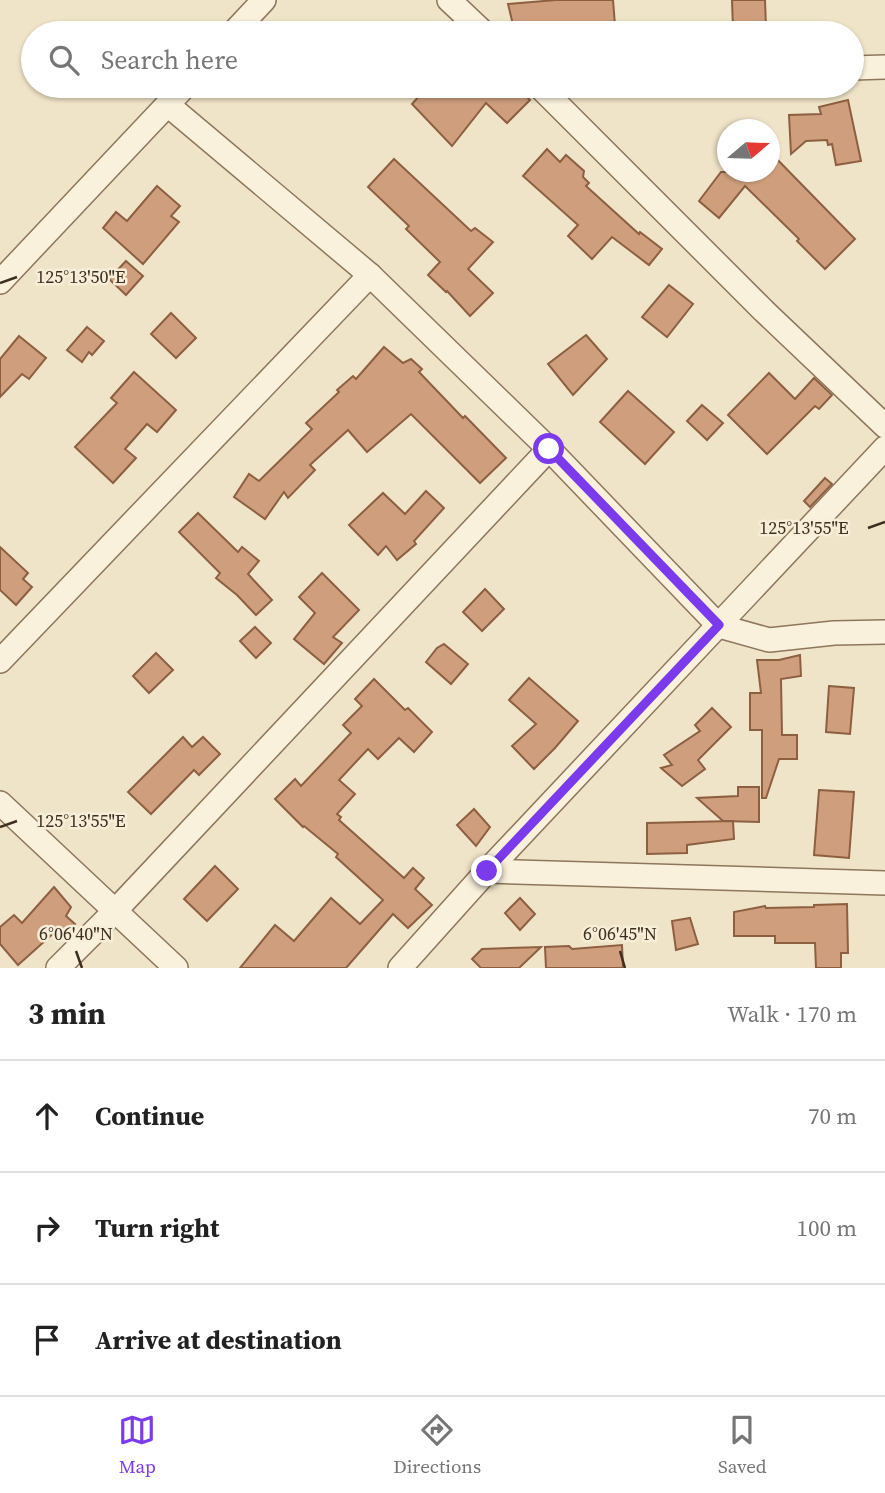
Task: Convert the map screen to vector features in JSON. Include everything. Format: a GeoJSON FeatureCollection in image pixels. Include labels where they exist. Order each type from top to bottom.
{"type":"FeatureCollection","features":[{"type":"Feature","properties":{"kind":"street"},"geometry":{"type":"LineString","coordinates":[[244,21],[264,0]]}},
{"type":"Feature","properties":{"kind":"street"},"geometry":{"type":"LineString","coordinates":[[449,0],[471,21]]}},
{"type":"Feature","properties":{"kind":"street"},"geometry":{"type":"LineString","coordinates":[[864,68],[885,67]]}},
{"type":"Feature","properties":{"kind":"street"},"geometry":{"type":"LineString","coordinates":[[0,282],[174,98]]}},
{"type":"Feature","properties":{"kind":"street"},"geometry":{"type":"LineString","coordinates":[[551,98],[764,311],[885,426]]}},
{"type":"Feature","properties":{"kind":"street"},"geometry":{"type":"LineString","coordinates":[[168,105],[370,275],[549,449],[719,625],[769,640],[834,633],[885,632]]}},
{"type":"Feature","properties":{"kind":"street"},"geometry":{"type":"LineString","coordinates":[[0,661],[370,275]]}},
{"type":"Feature","properties":{"kind":"street"},"geometry":{"type":"LineString","coordinates":[[58,968],[115,911],[549,449]]}},
{"type":"Feature","properties":{"kind":"street"},"geometry":{"type":"LineString","coordinates":[[400,968],[487,871],[719,625],[882,457]]}},
{"type":"Feature","properties":{"kind":"street"},"geometry":{"type":"LineString","coordinates":[[0,803],[176,968]]}},
{"type":"Feature","properties":{"kind":"street"},"geometry":{"type":"LineString","coordinates":[[487,871],[885,883]]}},
{"type":"Feature","properties":{"kind":"building"},"geometry":{"type":"Polygon","coordinates":[[[556,0],[613,0],[615,21],[512,21],[508,4],[556,0]]]}},
{"type":"Feature","properties":{"kind":"building"},"geometry":{"type":"Polygon","coordinates":[[[732,0],[765,0],[766,21],[733,21],[732,0]]]}},
{"type":"Feature","properties":{"kind":"building"},"geometry":{"type":"Polygon","coordinates":[[[417,98],[530,100],[507,123],[486,103],[452,146],[412,104],[417,98]]]}},
{"type":"Feature","properties":{"kind":"building"},"geometry":{"type":"Polygon","coordinates":[[[848,100],[861,161],[836,165],[832,144],[828,145],[827,140],[806,141],[791,154],[789,115],[821,114],[819,107],[848,100]]]}},
{"type":"Feature","properties":{"kind":"building"},"geometry":{"type":"Polygon","coordinates":[[[547,149],[560,162],[566,155],[584,171],[583,177],[589,183],[586,186],[639,234],[640,232],[662,249],[649,265],[612,237],[592,259],[568,236],[578,225],[523,176],[547,149]]]}},
{"type":"Feature","properties":{"kind":"building"},"geometry":{"type":"Polygon","coordinates":[[[394,159],[471,231],[475,228],[493,242],[468,269],[493,293],[470,316],[428,275],[440,262],[406,229],[409,226],[368,187],[394,159]]]}},
{"type":"Feature","properties":{"kind":"building"},"geometry":{"type":"Polygon","coordinates":[[[780,162],[855,239],[825,269],[745,186],[719,218],[699,201],[717,177],[717,182],[780,182],[780,162]]]}},
{"type":"Feature","properties":{"kind":"building"},"geometry":{"type":"Polygon","coordinates":[[[157,186],[180,206],[171,216],[179,222],[143,264],[103,228],[116,212],[127,221],[157,186]]]}},
{"type":"Feature","properties":{"kind":"building"},"geometry":{"type":"Polygon","coordinates":[[[126,261],[143,276],[126,295],[109,279],[126,261]]]}},
{"type":"Feature","properties":{"kind":"building"},"geometry":{"type":"Polygon","coordinates":[[[669,285],[693,304],[667,337],[642,317],[669,285]]]}},
{"type":"Feature","properties":{"kind":"building"},"geometry":{"type":"Polygon","coordinates":[[[171,313],[196,338],[176,358],[151,334],[171,313]]]}},
{"type":"Feature","properties":{"kind":"building"},"geometry":{"type":"Polygon","coordinates":[[[87,327],[104,341],[92,355],[89,352],[82,362],[67,350],[87,327]]]}},
{"type":"Feature","properties":{"kind":"building"},"geometry":{"type":"Polygon","coordinates":[[[586,335],[607,359],[573,395],[548,364],[586,335]]]}},
{"type":"Feature","properties":{"kind":"building"},"geometry":{"type":"Polygon","coordinates":[[[19,336],[46,358],[29,379],[22,374],[0,397],[0,359],[19,336]]]}},
{"type":"Feature","properties":{"kind":"building"},"geometry":{"type":"Polygon","coordinates":[[[384,347],[403,363],[411,359],[422,369],[419,372],[506,458],[480,483],[411,414],[367,452],[348,430],[310,465],[315,470],[288,498],[284,492],[265,519],[234,497],[249,474],[259,481],[312,429],[306,423],[339,392],[337,390],[353,376],[356,379],[384,347]]]}},
{"type":"Feature","properties":{"kind":"building"},"geometry":{"type":"Polygon","coordinates":[[[134,372],[176,410],[157,432],[147,424],[125,449],[136,458],[113,483],[75,447],[117,403],[111,398],[134,372]]]}},
{"type":"Feature","properties":{"kind":"building"},"geometry":{"type":"Polygon","coordinates":[[[769,373],[795,399],[814,378],[832,395],[819,409],[815,406],[767,454],[728,415],[769,373]]]}},
{"type":"Feature","properties":{"kind":"building"},"geometry":{"type":"Polygon","coordinates":[[[628,391],[674,432],[645,464],[600,422],[628,391]]]}},
{"type":"Feature","properties":{"kind":"building"},"geometry":{"type":"Polygon","coordinates":[[[702,405],[723,423],[707,440],[687,421],[702,405]]]}},
{"type":"Feature","properties":{"kind":"building"},"geometry":{"type":"Polygon","coordinates":[[[825,478],[832,484],[810,507],[804,501],[825,478]]]}},
{"type":"Feature","properties":{"kind":"building"},"geometry":{"type":"Polygon","coordinates":[[[426,491],[444,508],[414,541],[416,544],[397,560],[386,546],[378,555],[349,525],[383,493],[405,514],[426,491]]]}},
{"type":"Feature","properties":{"kind":"building"},"geometry":{"type":"Polygon","coordinates":[[[198,513],[238,552],[242,547],[259,561],[248,574],[272,600],[256,615],[216,578],[220,573],[179,532],[198,513]]]}},
{"type":"Feature","properties":{"kind":"building"},"geometry":{"type":"Polygon","coordinates":[[[0,547],[28,573],[23,579],[32,587],[16,605],[0,590],[0,547]]]}},
{"type":"Feature","properties":{"kind":"building"},"geometry":{"type":"Polygon","coordinates":[[[322,573],[359,610],[333,637],[342,643],[324,664],[294,639],[315,613],[299,597],[322,573]]]}},
{"type":"Feature","properties":{"kind":"building"},"geometry":{"type":"Polygon","coordinates":[[[485,589],[504,609],[482,631],[463,612],[485,589]]]}},
{"type":"Feature","properties":{"kind":"building"},"geometry":{"type":"Polygon","coordinates":[[[255,627],[271,643],[256,658],[240,641],[255,627]]]}},
{"type":"Feature","properties":{"kind":"building"},"geometry":{"type":"Polygon","coordinates":[[[444,644],[468,664],[451,684],[426,662],[437,648],[444,644]]]}},
{"type":"Feature","properties":{"kind":"building"},"geometry":{"type":"Polygon","coordinates":[[[156,653],[173,670],[149,693],[133,676],[156,653]]]}},
{"type":"Feature","properties":{"kind":"building"},"geometry":{"type":"Polygon","coordinates":[[[800,655],[801,676],[781,679],[782,735],[797,735],[797,759],[779,759],[766,798],[762,798],[762,730],[750,730],[750,693],[761,693],[757,660],[779,660],[800,655]]]}},
{"type":"Feature","properties":{"kind":"building"},"geometry":{"type":"Polygon","coordinates":[[[529,678],[578,721],[534,769],[512,746],[536,724],[509,700],[529,678]]]}},
{"type":"Feature","properties":{"kind":"building"},"geometry":{"type":"Polygon","coordinates":[[[374,679],[432,732],[414,752],[399,738],[378,759],[368,749],[339,780],[355,794],[337,814],[341,817],[339,820],[404,878],[413,868],[424,878],[415,889],[432,905],[408,928],[393,914],[346,968],[240,968],[275,925],[294,941],[331,898],[360,924],[383,900],[336,857],[338,854],[303,827],[275,799],[295,779],[301,786],[351,733],[343,725],[362,706],[355,699],[374,679]]]}},
{"type":"Feature","properties":{"kind":"building"},"geometry":{"type":"Polygon","coordinates":[[[829,686],[854,688],[850,734],[826,732],[829,686]]]}},
{"type":"Feature","properties":{"kind":"building"},"geometry":{"type":"Polygon","coordinates":[[[712,708],[731,727],[698,760],[705,769],[682,786],[661,768],[672,765],[664,755],[700,731],[695,725],[712,708]]]}},
{"type":"Feature","properties":{"kind":"building"},"geometry":{"type":"Polygon","coordinates":[[[183,737],[192,747],[203,737],[220,754],[199,775],[194,770],[151,814],[128,792],[183,737]]]}},
{"type":"Feature","properties":{"kind":"building"},"geometry":{"type":"Polygon","coordinates":[[[738,787],[759,787],[759,822],[723,821],[697,798],[738,796],[738,787]]]}},
{"type":"Feature","properties":{"kind":"building"},"geometry":{"type":"Polygon","coordinates":[[[819,790],[854,792],[849,858],[814,855],[819,790]]]}},
{"type":"Feature","properties":{"kind":"building"},"geometry":{"type":"Polygon","coordinates":[[[474,809],[490,827],[476,846],[457,825],[474,809]]]}},
{"type":"Feature","properties":{"kind":"building"},"geometry":{"type":"Polygon","coordinates":[[[733,821],[734,839],[687,845],[687,853],[647,854],[647,823],[733,821]]]}},
{"type":"Feature","properties":{"kind":"building"},"geometry":{"type":"Polygon","coordinates":[[[215,866],[238,889],[207,921],[184,899],[215,866]]]}},
{"type":"Feature","properties":{"kind":"building"},"geometry":{"type":"Polygon","coordinates":[[[54,887],[71,907],[66,916],[75,924],[62,936],[56,931],[18,965],[0,944],[0,927],[14,915],[22,923],[54,887]]]}},
{"type":"Feature","properties":{"kind":"building"},"geometry":{"type":"Polygon","coordinates":[[[520,898],[535,914],[520,930],[505,913],[520,898]]]}},
{"type":"Feature","properties":{"kind":"building"},"geometry":{"type":"Polygon","coordinates":[[[847,904],[848,953],[841,953],[841,968],[816,968],[815,943],[775,943],[775,936],[734,936],[734,912],[765,906],[814,907],[847,904]]]}},
{"type":"Feature","properties":{"kind":"building"},"geometry":{"type":"Polygon","coordinates":[[[690,918],[698,944],[676,950],[672,921],[690,918]]]}},
{"type":"Feature","properties":{"kind":"building"},"geometry":{"type":"Polygon","coordinates":[[[622,945],[623,968],[546,968],[545,947],[569,946],[572,949],[622,945]]]}},
{"type":"Feature","properties":{"kind":"building"},"geometry":{"type":"Polygon","coordinates":[[[541,947],[519,968],[481,968],[472,959],[482,949],[541,947]]]}},
{"type":"Feature","properties":{"kind":"route"},"geometry":{"type":"LineString","coordinates":[[487,871],[719,625],[549,449]]}}]}
